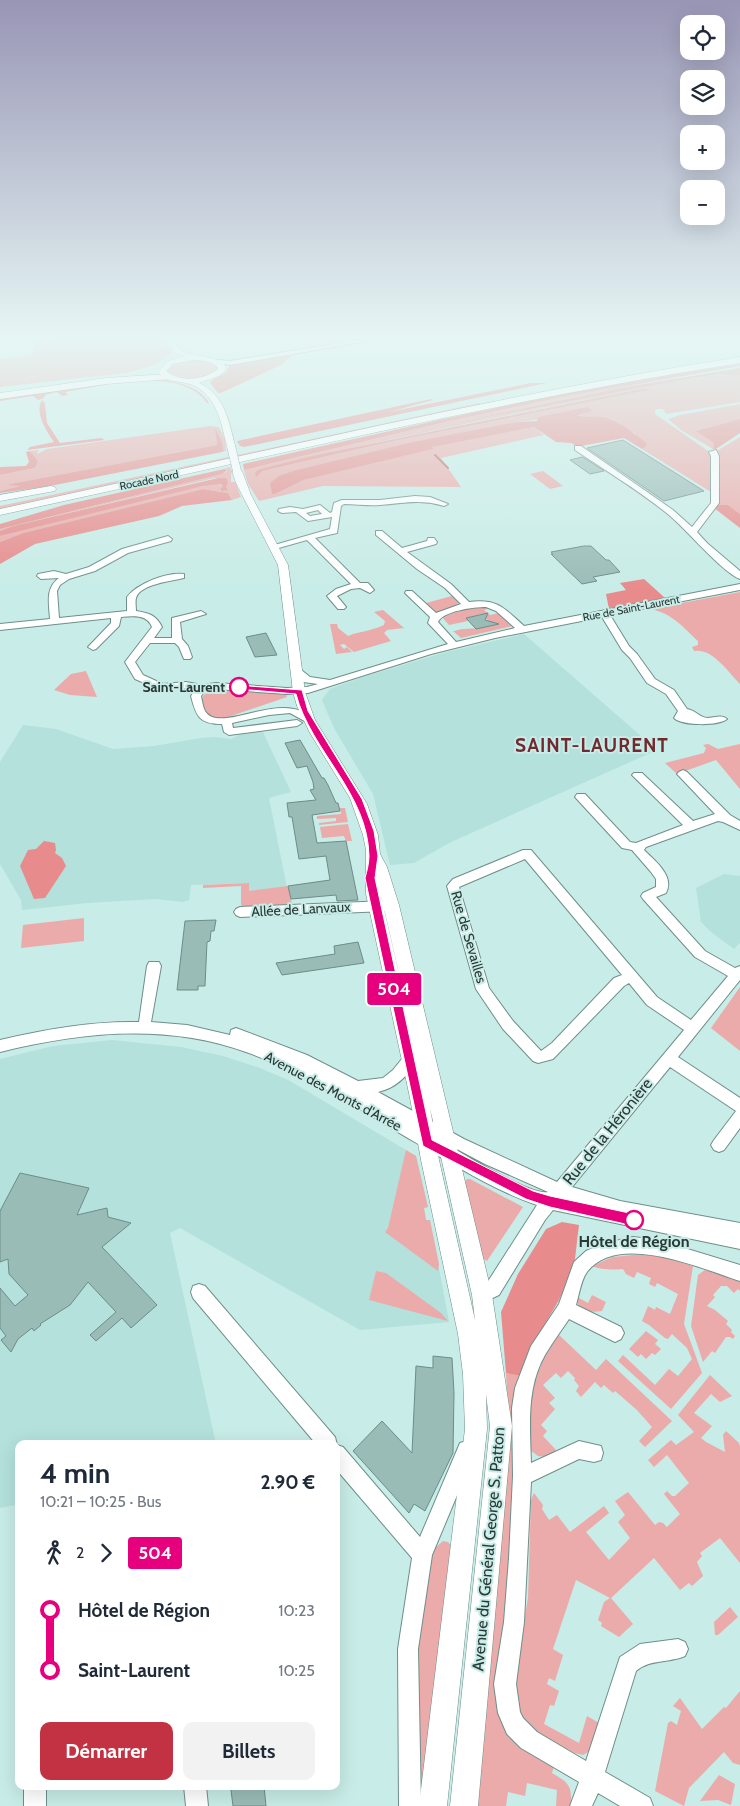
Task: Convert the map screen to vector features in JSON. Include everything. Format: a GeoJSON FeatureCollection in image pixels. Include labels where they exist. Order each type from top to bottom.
{"type":"FeatureCollection","features":[{"type":"Feature","properties":{"kind":"highway","name":"Rocade Nord"},"geometry":{"type":"LineString","coordinates":[[0,504],[389,420]]}},
{"type":"Feature","properties":{"kind":"highway","name":"Rocade Nord"},"geometry":{"type":"LineString","coordinates":[[0,512],[423,420]]}},
{"type":"Feature","properties":{"kind":"highway"},"geometry":{"type":"LineString","coordinates":[[0,519],[72,499],[250,458]]}},
{"type":"Feature","properties":{"kind":"highway"},"geometry":{"type":"LineString","coordinates":[[0,498],[209,459]]}},
{"type":"Feature","properties":{"kind":"main road","name":"Avenue du Général George S. Patton"},"geometry":{"type":"LineString","coordinates":[[224,420],[243,489],[275,546],[284,573],[304,719],[358,799],[369,831],[374,856],[370,878],[383,906],[431,1133],[468,1334],[474,1374],[476,1429],[456,1501],[433,1806]]}},
{"type":"Feature","properties":{"kind":"main road","name":"Avenue du Général George S. Patton"},"geometry":{"type":"LineString","coordinates":[[383,906],[410,1059],[431,1133],[448,1154],[482,1295],[501,1426],[464,1806]]}},
{"type":"Feature","properties":{"kind":"street"},"geometry":{"type":"LineString","coordinates":[[578,448],[670,512],[740,576]]}},
{"type":"Feature","properties":{"kind":"street"},"geometry":{"type":"LineString","coordinates":[[693,532],[714,504],[716,497],[715,456],[713,452]]}},
{"type":"Feature","properties":{"kind":"street"},"geometry":{"type":"LineString","coordinates":[[370,502],[370,510],[380,514],[408,500]]}},
{"type":"Feature","properties":{"kind":"street"},"geometry":{"type":"LineString","coordinates":[[275,546],[334,531],[332,515],[342,502],[436,500],[444,504]]}},
{"type":"Feature","properties":{"kind":"street"},"geometry":{"type":"LineString","coordinates":[[282,511],[290,509],[302,511],[300,512],[308,519],[332,515]]}},
{"type":"Feature","properties":{"kind":"street"},"geometry":{"type":"LineString","coordinates":[[379,533],[420,566],[432,573],[468,606]]}},
{"type":"Feature","properties":{"kind":"street"},"geometry":{"type":"LineString","coordinates":[[309,537],[353,582],[365,585],[370,590]]}},
{"type":"Feature","properties":{"kind":"street"},"geometry":{"type":"LineString","coordinates":[[55,621],[53,591],[56,584],[66,577],[92,569],[125,551],[168,538]]}},
{"type":"Feature","properties":{"kind":"street"},"geometry":{"type":"LineString","coordinates":[[401,551],[433,542],[431,540]]}},
{"type":"Feature","properties":{"kind":"street"},"geometry":{"type":"LineString","coordinates":[[41,576],[54,574],[66,577]]}},
{"type":"Feature","properties":{"kind":"street"},"geometry":{"type":"LineString","coordinates":[[132,613],[132,598],[137,590],[152,583],[181,576]]}},
{"type":"Feature","properties":{"kind":"street"},"geometry":{"type":"LineString","coordinates":[[342,607],[332,596],[353,582]]}},
{"type":"Feature","properties":{"kind":"street","name":"Rue de Saint-Laurent"},"geometry":{"type":"LineString","coordinates":[[239,718],[299,693],[454,645],[522,629],[740,587]]}},
{"type":"Feature","properties":{"kind":"street"},"geometry":{"type":"LineString","coordinates":[[409,593],[436,617]]}},
{"type":"Feature","properties":{"kind":"street"},"geometry":{"type":"LineString","coordinates":[[454,645],[433,623],[433,619],[447,611],[468,606],[485,603],[494,605],[522,629]]}},
{"type":"Feature","properties":{"kind":"street"},"geometry":{"type":"LineString","coordinates":[[0,627],[132,613],[147,615],[154,620],[157,627],[130,662],[136,674],[162,687],[186,684],[202,688],[216,686],[299,693]]}},
{"type":"Feature","properties":{"kind":"street"},"geometry":{"type":"LineString","coordinates":[[604,613],[625,648],[634,656],[651,681],[670,692],[689,717],[705,721],[722,719]]}},
{"type":"Feature","properties":{"kind":"street"},"geometry":{"type":"LineString","coordinates":[[187,657],[183,646],[177,640],[175,620],[201,614]]}},
{"type":"Feature","properties":{"kind":"street"},"geometry":{"type":"LineString","coordinates":[[94,647],[116,624],[116,615]]}},
{"type":"Feature","properties":{"kind":"street"},"geometry":{"type":"LineString","coordinates":[[148,640],[164,642],[177,640]]}},
{"type":"Feature","properties":{"kind":"street"},"geometry":{"type":"LineString","coordinates":[[264,689],[282,686],[298,674]]}},
{"type":"Feature","properties":{"kind":"street","name":"Rue de Saint-Laurent"},"geometry":{"type":"LineString","coordinates":[[298,674],[310,680],[341,680]]}},
{"type":"Feature","properties":{"kind":"street"},"geometry":{"type":"LineString","coordinates":[[202,688],[196,696],[201,713],[212,721],[226,721],[283,709],[294,711],[304,719]]}},
{"type":"Feature","properties":{"kind":"street"},"geometry":{"type":"LineString","coordinates":[[269,707],[291,704],[304,719]]}},
{"type":"Feature","properties":{"kind":"street"},"geometry":{"type":"LineString","coordinates":[[677,730],[689,717]]}},
{"type":"Feature","properties":{"kind":"street"},"geometry":{"type":"LineString","coordinates":[[226,721],[229,732],[304,719]]}},
{"type":"Feature","properties":{"kind":"street"},"geometry":{"type":"LineString","coordinates":[[683,774],[726,818],[740,826]]}},
{"type":"Feature","properties":{"kind":"street"},"geometry":{"type":"LineString","coordinates":[[638,775],[691,826]]}},
{"type":"Feature","properties":{"kind":"street"},"geometry":{"type":"LineString","coordinates":[[581,797],[626,845],[638,847],[717,817],[726,818]]}},
{"type":"Feature","properties":{"kind":"street"},"geometry":{"type":"LineString","coordinates":[[638,847],[638,852],[662,877],[664,883],[662,890],[647,896],[700,954],[738,973]]}},
{"type":"Feature","properties":{"kind":"street","name":"Rue de Sevailles"},"geometry":{"type":"LineString","coordinates":[[631,976],[620,982],[548,1055],[538,1057],[509,1025],[483,989],[453,886],[457,882],[527,853],[652,1000],[692,1028]]}},
{"type":"Feature","properties":{"kind":"street","name":"Allée de Lanvaux"},"geometry":{"type":"LineString","coordinates":[[240,912],[383,906]]}},
{"type":"Feature","properties":{"kind":"street"},"geometry":{"type":"LineString","coordinates":[[145,1020],[154,966]]}},
{"type":"Feature","properties":{"kind":"street","name":"Rue de la Héronière"},"geometry":{"type":"LineString","coordinates":[[482,1295],[492,1289],[539,1215],[738,973]]}},
{"type":"Feature","properties":{"kind":"street","name":"Avenue des Monts d'Arrée"},"geometry":{"type":"LineString","coordinates":[[0,1038],[57,1025],[145,1020],[199,1025],[253,1039],[301,1059],[355,1087],[431,1133],[490,1159],[555,1195],[603,1214],[740,1242]]}},
{"type":"Feature","properties":{"kind":"street","name":"Avenue des Monts d'Arrée"},"geometry":{"type":"LineString","coordinates":[[0,1046],[57,1033],[95,1028],[165,1028],[194,1032],[249,1047],[288,1064],[408,1130],[431,1133]]}},
{"type":"Feature","properties":{"kind":"street"},"geometry":{"type":"LineString","coordinates":[[668,1058],[740,1106]]}},
{"type":"Feature","properties":{"kind":"street","name":"Avenue des Monts d'Arrée"},"geometry":{"type":"LineString","coordinates":[[355,1087],[378,1087],[391,1082],[410,1059]]}},
{"type":"Feature","properties":{"kind":"street"},"geometry":{"type":"LineString","coordinates":[[719,1146],[740,1116]]}},
{"type":"Feature","properties":{"kind":"street","name":"Avenue des Monts d'Arrée"},"geometry":{"type":"LineString","coordinates":[[448,1154],[530,1195],[555,1195],[740,1231]]}},
{"type":"Feature","properties":{"kind":"street"},"geometry":{"type":"LineString","coordinates":[[642,1806],[529,1740],[515,1726],[509,1713],[505,1684],[515,1604],[522,1476],[520,1408],[524,1388],[537,1352],[566,1309],[580,1268],[592,1257],[608,1249],[633,1245],[658,1248],[740,1273]]}},
{"type":"Feature","properties":{"kind":"street"},"geometry":{"type":"LineString","coordinates":[[199,1292],[325,1440]]}},
{"type":"Feature","properties":{"kind":"street"},"geometry":{"type":"LineString","coordinates":[[566,1309],[615,1333]]}},
{"type":"Feature","properties":{"kind":"street"},"geometry":{"type":"LineString","coordinates":[[522,1476],[544,1468],[579,1450],[594,1452]]}},
{"type":"Feature","properties":{"kind":"street"},"geometry":{"type":"LineString","coordinates":[[340,1459],[422,1555]]}},
{"type":"Feature","properties":{"kind":"street"},"geometry":{"type":"LineString","coordinates":[[410,1806],[408,1649],[422,1555],[456,1501],[494,1507]]}},
{"type":"Feature","properties":{"kind":"street"},"geometry":{"type":"LineString","coordinates":[[581,1806],[592,1778],[627,1664],[640,1654],[678,1648]]}},
{"type":"Feature","properties":{"kind":"street"},"geometry":{"type":"LineString","coordinates":[[35,1790],[35,1806]]}},
{"type":"Feature","properties":{"kind":"street"},"geometry":{"type":"LineString","coordinates":[[195,1790],[197,1806]]}},
{"type":"Feature","properties":{"kind":"shaded area"},"geometry":{"type":"Polygon","coordinates":[[[42,420],[47,420],[60,443],[101,438],[105,440],[27,450],[30,447],[54,442],[42,420]]]}},
{"type":"Feature","properties":{"kind":"shaded area"},"geometry":{"type":"Polygon","coordinates":[[[333,420],[371,420],[244,447],[240,446],[237,441],[333,420]]]}},
{"type":"Feature","properties":{"kind":"shaded area"},"geometry":{"type":"Polygon","coordinates":[[[399,420],[412,420],[0,510],[0,506],[399,420]]]}},
{"type":"Feature","properties":{"kind":"shaded area"},"geometry":{"type":"Polygon","coordinates":[[[453,420],[244,470],[243,464],[429,422],[453,420]]]}},
{"type":"Feature","properties":{"kind":"shaded area"},"geometry":{"type":"Polygon","coordinates":[[[467,420],[431,428],[471,420],[486,420],[308,458],[260,469],[255,472],[257,474],[262,471],[398,440],[497,420],[531,420],[517,422],[271,483],[272,494],[275,494],[304,480],[454,442],[534,427],[544,435],[441,458],[461,487],[323,486],[259,501],[248,484],[244,470],[450,421],[467,420]]]}},
{"type":"Feature","properties":{"kind":"shaded area"},"geometry":{"type":"Polygon","coordinates":[[[487,420],[497,420],[398,440],[262,471],[256,477],[255,472],[260,469],[312,456],[487,420]]]}},
{"type":"Feature","properties":{"kind":"shaded area"},"geometry":{"type":"Polygon","coordinates":[[[602,420],[664,420],[711,453],[711,492],[642,449],[644,448],[635,433],[628,431],[620,424],[602,420]]]}},
{"type":"Feature","properties":{"kind":"shaded area"},"geometry":{"type":"Polygon","coordinates":[[[612,420],[632,432],[647,444],[642,449],[624,438],[581,446],[556,442],[534,427],[432,447],[433,449],[304,480],[272,494],[270,483],[279,476],[293,471],[413,442],[517,422],[612,420]]]}},
{"type":"Feature","properties":{"kind":"shaded area"},"geometry":{"type":"Polygon","coordinates":[[[670,420],[735,420],[697,431],[714,443],[713,449],[681,430],[670,420]]]}},
{"type":"Feature","properties":{"kind":"shaded area"},"geometry":{"type":"Polygon","coordinates":[[[740,420],[740,433],[716,449],[713,449],[714,443],[696,431],[740,420]]]}},
{"type":"Feature","properties":{"kind":"shaded area"},"geometry":{"type":"Polygon","coordinates":[[[210,426],[219,427],[225,439],[226,451],[224,451],[216,430],[217,445],[10,484],[20,486],[0,491],[0,475],[35,468],[38,461],[30,451],[38,450],[37,454],[47,449],[210,426]]]}},
{"type":"Feature","properties":{"kind":"shaded area"},"geometry":{"type":"Polygon","coordinates":[[[215,428],[221,439],[224,451],[222,452],[50,486],[0,493],[0,491],[20,486],[8,485],[10,484],[217,445],[215,428]]]}},
{"type":"Feature","properties":{"kind":"shaded area"},"geometry":{"type":"Polygon","coordinates":[[[740,437],[740,514],[728,505],[714,508],[719,497],[715,452],[740,437]]]}},
{"type":"Feature","properties":{"kind":"shaded area"},"geometry":{"type":"Polygon","coordinates":[[[30,451],[38,461],[35,468],[0,475],[0,467],[26,466],[29,462],[26,452],[30,451]]]}},
{"type":"Feature","properties":{"kind":"shaded area"},"geometry":{"type":"Polygon","coordinates":[[[230,467],[232,473],[231,482],[235,482],[241,497],[232,500],[228,493],[203,489],[23,533],[0,542],[0,536],[179,491],[216,483],[223,486],[220,489],[228,490],[220,479],[214,478],[13,526],[0,531],[0,529],[214,476],[226,472],[227,470],[224,469],[230,467]]]}},
{"type":"Feature","properties":{"kind":"shaded area"},"geometry":{"type":"Polygon","coordinates":[[[224,469],[227,470],[222,474],[0,529],[0,524],[64,505],[224,469]]]}},
{"type":"Feature","properties":{"kind":"shaded area"},"geometry":{"type":"Polygon","coordinates":[[[543,471],[563,486],[550,489],[530,474],[543,471]]]}},
{"type":"Feature","properties":{"kind":"shaded area"},"geometry":{"type":"Polygon","coordinates":[[[218,478],[226,478],[228,490],[222,491],[220,489],[223,486],[220,484],[203,486],[0,536],[0,531],[13,526],[218,478]]]}},
{"type":"Feature","properties":{"kind":"shaded area"},"geometry":{"type":"Polygon","coordinates":[[[203,489],[228,493],[232,500],[182,506],[159,516],[35,544],[0,564],[0,542],[23,533],[203,489]]]}},
{"type":"Feature","properties":{"kind":"shaded area"},"geometry":{"type":"Polygon","coordinates":[[[718,505],[728,505],[740,514],[740,528],[714,508],[718,505]]]}},
{"type":"Feature","properties":{"kind":"shaded area"},"geometry":{"type":"Polygon","coordinates":[[[644,579],[665,598],[609,609],[606,594],[626,590],[620,583],[644,579]]]}},
{"type":"Feature","properties":{"kind":"shaded area"},"geometry":{"type":"Polygon","coordinates":[[[740,592],[740,684],[714,657],[708,653],[694,651],[692,647],[698,645],[698,641],[677,621],[665,614],[650,609],[740,592]]]}},
{"type":"Feature","properties":{"kind":"shaded area"},"geometry":{"type":"Polygon","coordinates":[[[452,596],[459,602],[454,608],[437,613],[426,603],[452,596]]]}},
{"type":"Feature","properties":{"kind":"shaded area"},"geometry":{"type":"Polygon","coordinates":[[[466,608],[490,608],[484,610],[490,615],[499,613],[512,626],[461,638],[453,631],[481,627],[490,622],[481,614],[466,618],[468,621],[449,625],[442,617],[466,608]]]}},
{"type":"Feature","properties":{"kind":"shaded area"},"geometry":{"type":"Polygon","coordinates":[[[383,610],[404,628],[387,630],[384,633],[391,641],[354,652],[344,644],[340,645],[344,649],[347,647],[352,652],[336,654],[330,624],[337,624],[338,628],[348,636],[375,629],[384,625],[385,621],[374,612],[383,610]]]}},
{"type":"Feature","properties":{"kind":"shaded area"},"geometry":{"type":"Polygon","coordinates":[[[524,634],[657,750],[449,843],[414,863],[390,865],[373,794],[334,728],[322,700],[330,689],[363,677],[443,653],[524,634]]]}},
{"type":"Feature","properties":{"kind":"shaded area"},"geometry":{"type":"Polygon","coordinates":[[[86,671],[97,697],[70,695],[54,690],[71,674],[86,671]]]}},
{"type":"Feature","properties":{"kind":"shaded area"},"geometry":{"type":"Polygon","coordinates":[[[220,690],[286,693],[287,697],[225,718],[210,717],[205,711],[201,699],[205,694],[220,690]]]}},
{"type":"Feature","properties":{"kind":"shaded area"},"geometry":{"type":"Polygon","coordinates":[[[23,725],[56,729],[113,749],[154,746],[201,738],[231,739],[243,733],[262,730],[291,792],[269,798],[287,888],[249,891],[248,883],[191,885],[189,900],[183,902],[156,899],[87,903],[22,910],[21,900],[0,864],[0,762],[23,725]]]}},
{"type":"Feature","properties":{"kind":"shaded area"},"geometry":{"type":"Polygon","coordinates":[[[708,744],[718,749],[740,744],[740,789],[716,760],[677,774],[665,763],[704,753],[706,748],[703,745],[708,744]]]}},
{"type":"Feature","properties":{"kind":"shaded area"},"geometry":{"type":"Polygon","coordinates":[[[340,808],[345,808],[348,822],[319,825],[319,823],[336,821],[336,818],[317,819],[317,816],[341,814],[340,808]]]}},
{"type":"Feature","properties":{"kind":"shaded area"},"geometry":{"type":"Polygon","coordinates":[[[348,824],[352,841],[346,841],[344,836],[322,838],[320,827],[348,824]]]}},
{"type":"Feature","properties":{"kind":"shaded area"},"geometry":{"type":"Polygon","coordinates":[[[44,841],[55,843],[55,853],[62,858],[66,866],[45,898],[34,899],[20,866],[28,850],[36,849],[44,841]]]}},
{"type":"Feature","properties":{"kind":"shaded area"},"geometry":{"type":"Polygon","coordinates":[[[724,874],[740,876],[740,943],[734,949],[701,922],[696,888],[724,874]]]}},
{"type":"Feature","properties":{"kind":"shaded area"},"geometry":{"type":"Polygon","coordinates":[[[249,883],[249,891],[288,886],[292,904],[244,907],[241,905],[241,886],[203,888],[203,885],[249,883]]]}},
{"type":"Feature","properties":{"kind":"shaded area"},"geometry":{"type":"Polygon","coordinates":[[[84,918],[84,941],[21,948],[23,925],[84,918]]]}},
{"type":"Feature","properties":{"kind":"shaded area"},"geometry":{"type":"Polygon","coordinates":[[[740,987],[740,1051],[711,1028],[740,987]]]}},
{"type":"Feature","properties":{"kind":"shaded area"},"geometry":{"type":"Polygon","coordinates":[[[112,1040],[181,1047],[223,1056],[260,1068],[290,1081],[416,1156],[428,1207],[424,1208],[426,1220],[430,1220],[449,1322],[360,1330],[180,1228],[170,1233],[215,1440],[15,1440],[15,1505],[0,1508],[0,1059],[53,1046],[112,1040]]]}},
{"type":"Feature","properties":{"kind":"shaded area"},"geometry":{"type":"Polygon","coordinates":[[[406,1150],[416,1156],[428,1207],[424,1208],[426,1220],[430,1220],[439,1264],[438,1271],[385,1232],[388,1228],[406,1150]]]}},
{"type":"Feature","properties":{"kind":"shaded area"},"geometry":{"type":"Polygon","coordinates":[[[467,1179],[523,1207],[487,1261],[482,1258],[465,1181],[467,1179]]]}},
{"type":"Feature","properties":{"kind":"shaded area"},"geometry":{"type":"Polygon","coordinates":[[[562,1222],[579,1225],[574,1267],[559,1300],[538,1336],[521,1376],[506,1373],[501,1312],[518,1274],[546,1229],[562,1222]]]}},
{"type":"Feature","properties":{"kind":"shaded area"},"geometry":{"type":"Polygon","coordinates":[[[643,1254],[666,1257],[693,1266],[684,1324],[702,1373],[671,1409],[618,1361],[623,1355],[655,1385],[669,1369],[678,1376],[692,1359],[687,1348],[672,1334],[668,1339],[665,1338],[642,1321],[648,1306],[655,1310],[656,1307],[670,1314],[678,1294],[657,1283],[655,1287],[649,1284],[651,1278],[637,1272],[634,1278],[626,1274],[623,1269],[592,1266],[613,1257],[643,1254]]]}},
{"type":"Feature","properties":{"kind":"shaded area"},"geometry":{"type":"Polygon","coordinates":[[[705,1270],[740,1280],[740,1291],[738,1289],[734,1293],[727,1286],[721,1286],[707,1306],[728,1321],[726,1324],[735,1336],[733,1339],[726,1337],[715,1353],[712,1351],[703,1362],[691,1326],[698,1275],[705,1270]]]}},
{"type":"Feature","properties":{"kind":"shaded area"},"geometry":{"type":"Polygon","coordinates":[[[376,1271],[386,1273],[441,1313],[448,1321],[369,1300],[376,1271]]]}},
{"type":"Feature","properties":{"kind":"shaded area"},"geometry":{"type":"Polygon","coordinates":[[[592,1295],[606,1302],[602,1311],[593,1312],[582,1309],[579,1306],[577,1297],[588,1303],[592,1295]]]}},
{"type":"Feature","properties":{"kind":"shaded area"},"geometry":{"type":"Polygon","coordinates":[[[646,1331],[658,1340],[655,1344],[661,1349],[655,1355],[652,1353],[646,1359],[641,1354],[638,1357],[629,1349],[646,1331]]]}},
{"type":"Feature","properties":{"kind":"shaded area"},"geometry":{"type":"Polygon","coordinates":[[[558,1334],[596,1370],[606,1359],[672,1421],[645,1447],[639,1441],[652,1427],[637,1410],[615,1391],[613,1393],[604,1385],[601,1388],[595,1382],[581,1397],[576,1391],[579,1386],[574,1380],[575,1378],[568,1371],[561,1378],[556,1373],[543,1385],[555,1398],[549,1403],[555,1409],[541,1425],[547,1431],[543,1436],[556,1450],[546,1457],[538,1456],[530,1450],[529,1418],[533,1389],[542,1362],[558,1334]]]}},
{"type":"Feature","properties":{"kind":"shaded area"},"geometry":{"type":"Polygon","coordinates":[[[506,1373],[521,1376],[516,1502],[498,1702],[555,1763],[552,1773],[568,1785],[571,1793],[571,1806],[556,1806],[557,1790],[527,1783],[525,1796],[508,1792],[506,1806],[477,1806],[508,1412],[506,1373]]]}},
{"type":"Feature","properties":{"kind":"shaded area"},"geometry":{"type":"Polygon","coordinates":[[[710,1375],[732,1396],[720,1402],[711,1394],[694,1413],[712,1426],[701,1438],[706,1442],[725,1452],[723,1435],[726,1431],[739,1443],[740,1563],[720,1538],[700,1553],[702,1556],[697,1562],[703,1576],[692,1586],[689,1583],[680,1590],[654,1558],[611,1598],[633,1624],[619,1637],[601,1626],[602,1623],[598,1620],[604,1602],[610,1598],[576,1580],[553,1649],[563,1655],[555,1681],[549,1678],[547,1684],[559,1691],[554,1706],[550,1705],[544,1724],[579,1743],[587,1716],[599,1723],[590,1751],[583,1755],[575,1753],[535,1731],[518,1710],[514,1679],[528,1598],[531,1500],[534,1493],[543,1505],[542,1509],[549,1520],[557,1515],[570,1532],[604,1506],[609,1513],[586,1532],[609,1560],[630,1538],[618,1522],[625,1515],[615,1501],[628,1492],[655,1525],[659,1522],[667,1527],[680,1514],[664,1494],[667,1491],[672,1496],[675,1496],[689,1483],[667,1455],[654,1467],[648,1460],[671,1440],[676,1445],[694,1432],[678,1415],[710,1375]]]}},
{"type":"Feature","properties":{"kind":"shaded area"},"geometry":{"type":"Polygon","coordinates":[[[443,1541],[448,1542],[452,1547],[421,1806],[417,1649],[428,1571],[435,1548],[443,1541]]]}},
{"type":"Feature","properties":{"kind":"shaded area"},"geometry":{"type":"Polygon","coordinates":[[[730,1607],[738,1617],[718,1635],[715,1635],[714,1622],[730,1607]]]}},
{"type":"Feature","properties":{"kind":"shaded area"},"geometry":{"type":"Polygon","coordinates":[[[740,1691],[740,1765],[733,1763],[724,1752],[689,1788],[684,1806],[655,1791],[668,1723],[671,1721],[677,1725],[681,1711],[673,1706],[680,1698],[702,1729],[724,1707],[726,1708],[740,1691]]]}},
{"type":"Feature","properties":{"kind":"shaded area"},"geometry":{"type":"Polygon","coordinates":[[[719,1775],[735,1784],[731,1805],[718,1800],[700,1801],[719,1775]]]}},
{"type":"Feature","properties":{"kind":"building"},"geometry":{"type":"Polygon","coordinates":[[[623,440],[704,491],[664,501],[587,448],[623,440]]]}},
{"type":"Feature","properties":{"kind":"building"},"geometry":{"type":"Polygon","coordinates":[[[582,457],[604,471],[590,474],[570,460],[582,457]]]}},
{"type":"Feature","properties":{"kind":"building"},"geometry":{"type":"Polygon","coordinates":[[[591,546],[606,560],[609,560],[620,572],[593,577],[597,581],[582,584],[551,554],[553,554],[551,552],[591,546]]]}},
{"type":"Feature","properties":{"kind":"building"},"geometry":{"type":"Polygon","coordinates":[[[488,613],[485,620],[499,624],[476,629],[466,618],[488,613]]]}},
{"type":"Feature","properties":{"kind":"building"},"geometry":{"type":"Polygon","coordinates":[[[266,633],[277,655],[255,657],[246,637],[266,633]]]}},
{"type":"Feature","properties":{"kind":"building"},"geometry":{"type":"Polygon","coordinates":[[[300,740],[328,785],[336,803],[338,803],[340,811],[312,815],[317,843],[346,841],[358,900],[337,901],[336,895],[291,899],[288,886],[330,880],[326,856],[299,859],[292,817],[289,817],[287,803],[316,800],[310,790],[314,789],[307,766],[297,768],[285,743],[300,740]]]}},
{"type":"Feature","properties":{"kind":"building"},"geometry":{"type":"Polygon","coordinates":[[[216,920],[214,931],[211,931],[210,941],[207,942],[205,986],[198,986],[198,990],[177,990],[185,921],[216,920]]]}},
{"type":"Feature","properties":{"kind":"building"},"geometry":{"type":"Polygon","coordinates":[[[358,942],[364,963],[282,975],[276,963],[335,954],[334,946],[358,942]]]}},
{"type":"Feature","properties":{"kind":"building"},"geometry":{"type":"Polygon","coordinates":[[[20,1173],[89,1188],[77,1215],[107,1208],[108,1217],[131,1223],[102,1247],[157,1305],[131,1328],[122,1318],[96,1341],[90,1335],[116,1312],[88,1282],[70,1305],[40,1324],[34,1331],[32,1328],[18,1339],[11,1352],[1,1340],[6,1336],[0,1328],[0,1288],[15,1306],[28,1295],[9,1274],[8,1259],[0,1262],[0,1211],[20,1173]]]}},
{"type":"Feature","properties":{"kind":"building"},"geometry":{"type":"Polygon","coordinates":[[[433,1356],[452,1358],[454,1393],[453,1453],[425,1511],[414,1504],[409,1513],[353,1451],[382,1421],[412,1453],[416,1366],[433,1368],[433,1356]]]}},
{"type":"Feature","properties":{"kind":"building"},"geometry":{"type":"Polygon","coordinates":[[[231,1790],[264,1790],[266,1806],[233,1806],[231,1790]]]}},
{"type":"Feature","properties":{"kind":"waterway"},"geometry":{"type":"LineString","coordinates":[[435,455],[448,468]]}},
{"type":"Feature","properties":{"kind":"bus line","name":"504"},"geometry":{"type":"LineString","coordinates":[[239,687],[299,692],[304,711],[358,799],[369,831],[374,856],[370,878],[419,1098],[427,1143],[530,1195],[550,1202],[634,1220]]}},
{"type":"Feature","properties":{"kind":"place","name":"Saint-Laurent"},"geometry":{"type":"Point","coordinates":[239,687]}},
{"type":"Feature","properties":{"kind":"place","name":"Hôtel de Région"},"geometry":{"type":"Point","coordinates":[634,1220]}},
{"type":"Feature","properties":{"kind":"district","name":"SAINT-LAURENT"},"geometry":{"type":"Point","coordinates":[592,745]}}]}
